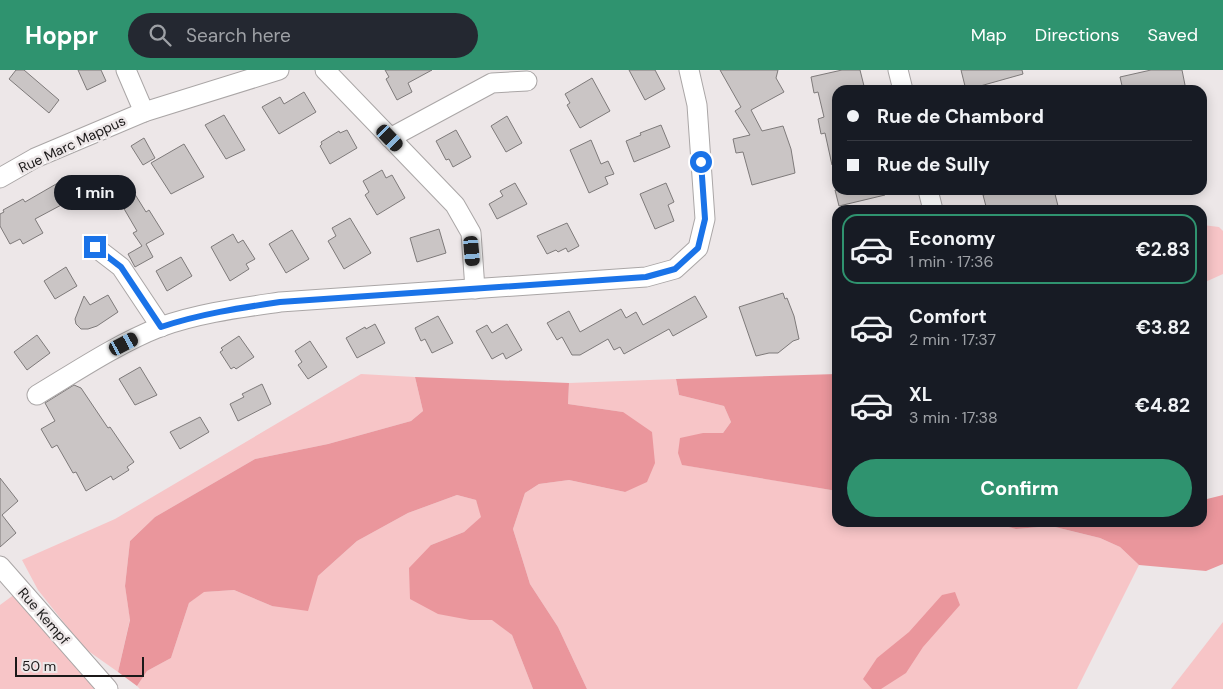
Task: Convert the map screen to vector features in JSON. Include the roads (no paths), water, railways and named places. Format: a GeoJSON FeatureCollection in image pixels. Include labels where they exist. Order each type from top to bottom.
{"type":"FeatureCollection","features":[{"type":"Feature","properties":{"kind":"street"},"geometry":{"type":"LineString","coordinates":[[126,70],[144,112]]}},
{"type":"Feature","properties":{"kind":"street","name":"Rue Marc Mappus"},"geometry":{"type":"LineString","coordinates":[[0,178],[36,158],[144,112],[279,70]]}},
{"type":"Feature","properties":{"kind":"street"},"geometry":{"type":"LineString","coordinates":[[325,70],[455,205],[471,233],[475,289]]}},
{"type":"Feature","properties":{"kind":"street"},"geometry":{"type":"LineString","coordinates":[[37,395],[113,350],[161,327],[188,318],[231,309],[280,302],[646,277],[675,269],[698,248],[705,219],[697,105],[689,70]]}},
{"type":"Feature","properties":{"kind":"street"},"geometry":{"type":"LineString","coordinates":[[898,70],[902,85]]}},
{"type":"Feature","properties":{"kind":"street"},"geometry":{"type":"LineString","coordinates":[[390,138],[492,83],[527,81]]}},
{"type":"Feature","properties":{"kind":"street"},"geometry":{"type":"LineString","coordinates":[[95,247],[121,267],[161,327]]}},
{"type":"Feature","properties":{"kind":"street","name":"Rue Kempf"},"geometry":{"type":"LineString","coordinates":[[0,566],[108,689]]}}]}
